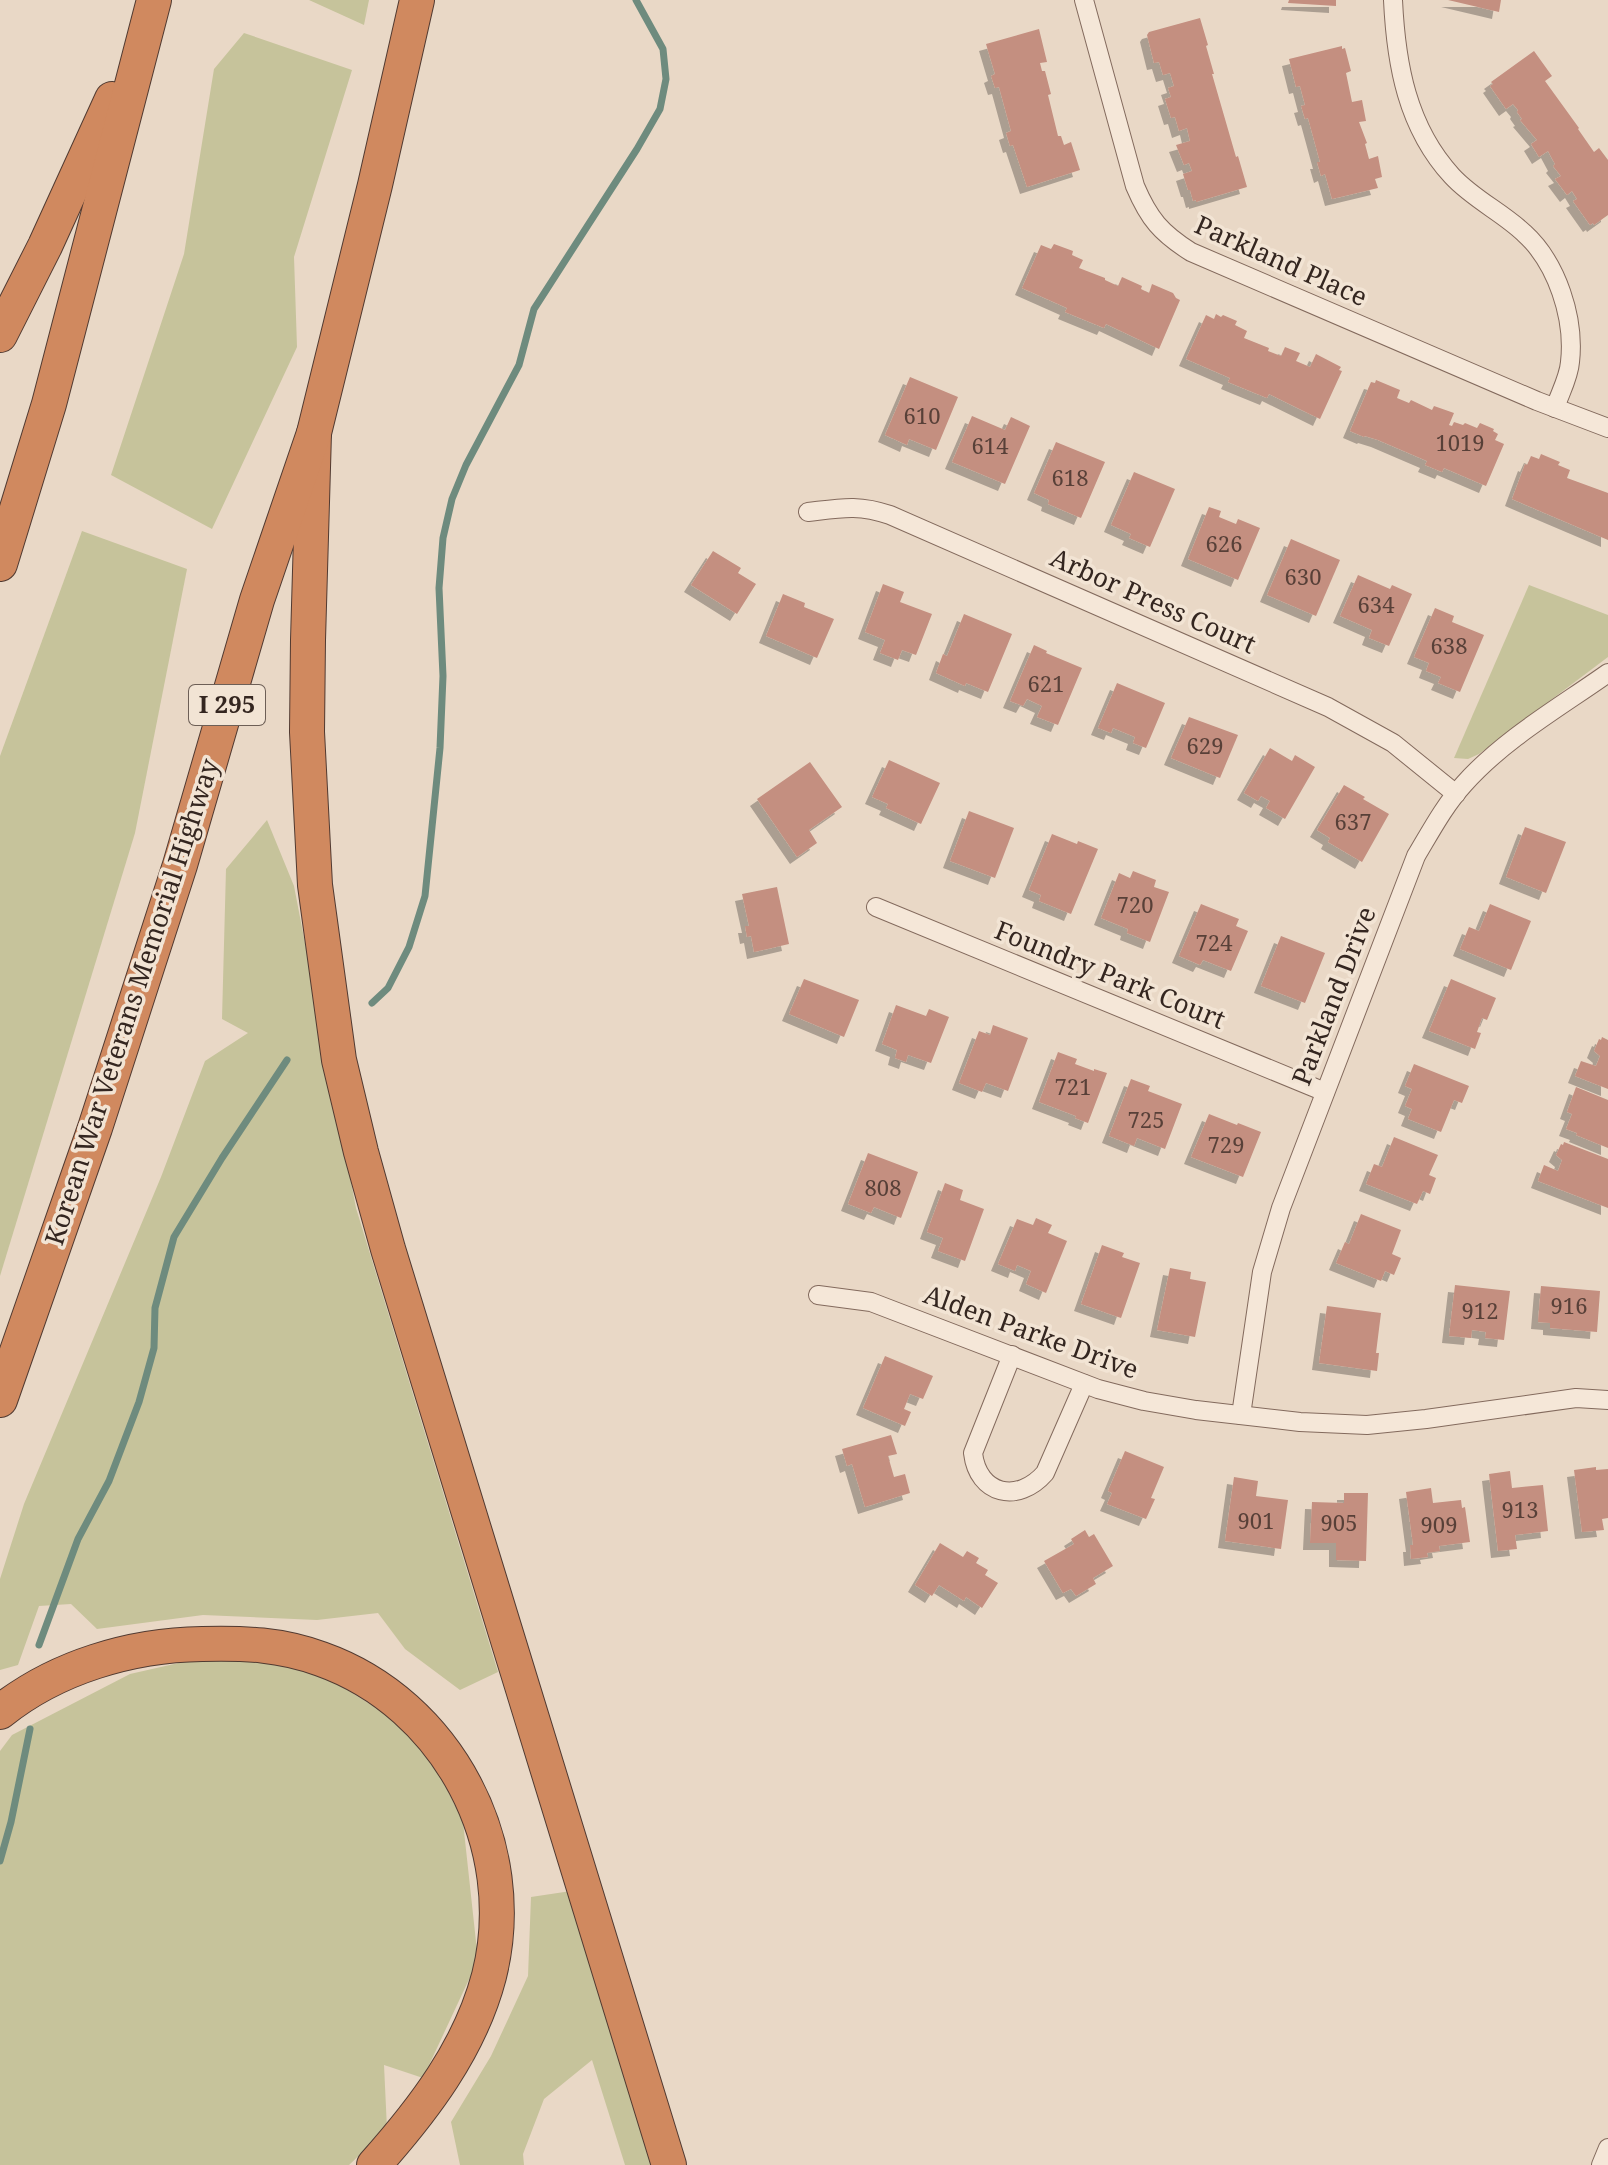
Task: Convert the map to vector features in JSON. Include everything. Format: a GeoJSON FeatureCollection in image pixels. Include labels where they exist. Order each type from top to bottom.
{"type":"FeatureCollection","features":[{"type":"Feature","properties":{"kind":"highway","name":"Korean War Veterans Memorial Highway"},"geometry":{"type":"LineString","coordinates":[[0,1400],[99,1114],[180,865],[257,600],[314,433],[417,0]]}},
{"type":"Feature","properties":{"kind":"highway"},"geometry":{"type":"LineString","coordinates":[[0,335],[45,246],[152,8]]}},
{"type":"Feature","properties":{"kind":"highway"},"geometry":{"type":"LineString","coordinates":[[0,564],[49,404],[152,8]]}},
{"type":"Feature","properties":{"kind":"highway"},"geometry":{"type":"LineString","coordinates":[[314,433],[308,640],[309,790],[315,885],[339,1060],[392,1264],[669,2165]]}},
{"type":"Feature","properties":{"kind":"highway"},"geometry":{"type":"LineString","coordinates":[[0,1712],[76,1669],[111,1657],[175,1644],[250,1643],[322,1659],[362,1678],[411,1714],[435,1739],[472,1797],[486,1833],[494,1868],[496,1935],[478,2010],[460,2048],[431,2096],[374,2165]]}},
{"type":"Feature","properties":{"kind":"street","name":"Parkland Place"},"geometry":{"type":"LineString","coordinates":[[1084,0],[1135,186],[1145,210],[1171,240],[1191,252],[1608,428]]}},
{"type":"Feature","properties":{"kind":"street"},"geometry":{"type":"LineString","coordinates":[[1393,0],[1399,66],[1406,97],[1418,126],[1451,175],[1473,197],[1523,232],[1538,248],[1560,293],[1571,332],[1570,365],[1555,408]]}},
{"type":"Feature","properties":{"kind":"street","name":"Arbor Press Court"},"geometry":{"type":"LineString","coordinates":[[808,512],[868,507],[890,515],[1328,707],[1393,743],[1456,794]]}},
{"type":"Feature","properties":{"kind":"street","name":"Parkland Drive"},"geometry":{"type":"LineString","coordinates":[[1241,1415],[1262,1272],[1281,1208],[1416,856],[1439,816],[1465,782],[1495,755],[1608,673]]}},
{"type":"Feature","properties":{"kind":"street","name":"Foundry Park Court"},"geometry":{"type":"LineString","coordinates":[[876,907],[1325,1092]]}},
{"type":"Feature","properties":{"kind":"street","name":"Alden Parke Drive"},"geometry":{"type":"LineString","coordinates":[[818,1295],[871,1302],[1084,1384],[1144,1401],[1241,1415],[1367,1425],[1576,1398],[1608,1400]]}},
{"type":"Feature","properties":{"kind":"street"},"geometry":{"type":"LineString","coordinates":[[1012,1355],[973,1453],[979,1475],[998,1490],[1024,1490],[1045,1473],[1084,1384]]}},
{"type":"Feature","properties":{"kind":"street"},"geometry":{"type":"LineString","coordinates":[[1601,2165],[1608,2148]]}},
{"type":"Feature","properties":{"kind":"shaded area"},"geometry":{"type":"Polygon","coordinates":[[[309,0],[369,0],[364,25],[309,0]]]}},
{"type":"Feature","properties":{"kind":"shaded area"},"geometry":{"type":"Polygon","coordinates":[[[244,33],[352,70],[294,257],[297,347],[212,529],[111,475],[184,254],[214,69],[244,33]]]}},
{"type":"Feature","properties":{"kind":"shaded area"},"geometry":{"type":"Polygon","coordinates":[[[82,531],[187,569],[135,833],[0,1276],[0,756],[82,531]]]}},
{"type":"Feature","properties":{"kind":"shaded area"},"geometry":{"type":"Polygon","coordinates":[[[1529,585],[1608,615],[1608,657],[1479,754],[1468,759],[1454,758],[1529,585]]]}},
{"type":"Feature","properties":{"kind":"shaded area"},"geometry":{"type":"Polygon","coordinates":[[[267,820],[294,886],[356,1208],[498,1672],[460,1690],[405,1649],[378,1613],[317,1620],[203,1615],[97,1629],[71,1604],[39,1606],[18,1665],[0,1670],[0,1579],[24,1504],[161,1177],[205,1061],[248,1033],[222,1019],[226,869],[267,820]]]}},
{"type":"Feature","properties":{"kind":"shaded area"},"geometry":{"type":"Polygon","coordinates":[[[236,1650],[320,1673],[421,1736],[463,1822],[478,1960],[423,2078],[384,2065],[387,2129],[349,2165],[0,2165],[0,1751],[12,1735],[130,1674],[236,1650]]]}},
{"type":"Feature","properties":{"kind":"shaded area"},"geometry":{"type":"Polygon","coordinates":[[[571,1891],[660,2165],[625,2165],[592,2060],[544,2099],[523,2154],[524,2165],[460,2165],[451,2122],[491,2056],[528,1976],[531,1897],[571,1891]]]}},
{"type":"Feature","properties":{"kind":"building"},"geometry":{"type":"Polygon","coordinates":[[[1289,0],[1336,0],[1336,6],[1288,3],[1289,0]]]}},
{"type":"Feature","properties":{"kind":"building"},"geometry":{"type":"Polygon","coordinates":[[[1448,0],[1501,0],[1499,12],[1448,0]]]}},
{"type":"Feature","properties":{"kind":"building"},"geometry":{"type":"Polygon","coordinates":[[[1200,18],[1212,74],[1247,187],[1196,202],[1183,174],[1192,171],[1189,163],[1184,165],[1176,145],[1190,141],[1187,128],[1179,131],[1175,117],[1171,118],[1165,99],[1171,97],[1168,88],[1174,86],[1170,73],[1163,75],[1159,62],[1154,63],[1147,35],[1200,18]]]}},
{"type":"Feature","properties":{"kind":"building"},"geometry":{"type":"Polygon","coordinates":[[[1039,29],[1047,62],[1040,63],[1051,94],[1048,95],[1058,136],[1061,136],[1064,145],[1071,142],[1080,170],[1027,187],[1006,133],[1011,131],[999,87],[995,88],[991,76],[995,74],[986,44],[1039,29]]]}},
{"type":"Feature","properties":{"kind":"building"},"geometry":{"type":"Polygon","coordinates":[[[1342,46],[1351,71],[1346,73],[1352,102],[1362,100],[1366,121],[1359,122],[1369,159],[1378,156],[1382,177],[1375,179],[1378,188],[1332,199],[1325,174],[1321,176],[1308,118],[1305,119],[1301,106],[1305,105],[1300,86],[1296,87],[1289,59],[1342,46]]]}},
{"type":"Feature","properties":{"kind":"building"},"geometry":{"type":"Polygon","coordinates":[[[1534,51],[1552,76],[1545,81],[1594,152],[1599,148],[1608,160],[1608,215],[1594,225],[1590,225],[1573,201],[1577,199],[1572,191],[1567,195],[1555,179],[1561,176],[1553,166],[1555,164],[1548,151],[1539,157],[1531,144],[1537,140],[1520,120],[1518,110],[1513,104],[1506,109],[1490,86],[1493,84],[1491,82],[1534,51]]]}},
{"type":"Feature","properties":{"kind":"building"},"geometry":{"type":"Polygon","coordinates":[[[1054,244],[1073,251],[1072,255],[1083,260],[1079,268],[1118,286],[1122,277],[1142,286],[1141,289],[1149,293],[1152,284],[1173,293],[1180,300],[1159,349],[1106,324],[1104,328],[1065,312],[1067,308],[1022,288],[1041,245],[1051,249],[1054,244]]]}},
{"type":"Feature","properties":{"kind":"building"},"geometry":{"type":"Polygon","coordinates":[[[1216,314],[1237,321],[1235,325],[1247,331],[1244,338],[1269,348],[1268,351],[1281,356],[1285,347],[1300,353],[1296,361],[1310,367],[1316,354],[1341,367],[1339,370],[1342,371],[1320,419],[1269,394],[1267,398],[1228,382],[1230,378],[1186,359],[1206,315],[1214,319],[1216,314]]]}},
{"type":"Feature","properties":{"kind":"building"},"geometry":{"type":"Polygon","coordinates":[[[910,377],[958,397],[936,450],[909,439],[907,445],[885,435],[910,377]]]}},
{"type":"Feature","properties":{"kind":"building"},"geometry":{"type":"Polygon","coordinates":[[[1376,380],[1400,390],[1397,398],[1409,403],[1411,400],[1432,410],[1434,406],[1454,413],[1449,425],[1465,423],[1477,428],[1480,423],[1494,429],[1498,434],[1495,440],[1504,444],[1486,486],[1444,468],[1442,472],[1425,465],[1427,461],[1350,431],[1371,382],[1375,383],[1376,380]]]}},
{"type":"Feature","properties":{"kind":"building"},"geometry":{"type":"Polygon","coordinates":[[[972,416],[1005,430],[1011,417],[1030,426],[1005,484],[952,462],[972,416]]]}},
{"type":"Feature","properties":{"kind":"building"},"geometry":{"type":"Polygon","coordinates":[[[1056,442],[1105,462],[1081,518],[1048,504],[1049,500],[1034,493],[1056,442]]]}},
{"type":"Feature","properties":{"kind":"building"},"geometry":{"type":"Polygon","coordinates":[[[1541,454],[1570,470],[1567,478],[1608,493],[1608,540],[1512,499],[1525,464],[1531,456],[1539,459],[1541,454]]]}},
{"type":"Feature","properties":{"kind":"building"},"geometry":{"type":"Polygon","coordinates":[[[1134,472],[1175,489],[1150,547],[1129,538],[1131,534],[1111,525],[1134,472]]]}},
{"type":"Feature","properties":{"kind":"building"},"geometry":{"type":"Polygon","coordinates":[[[1209,507],[1221,511],[1219,517],[1236,524],[1238,519],[1260,528],[1238,580],[1188,559],[1209,507]]]}},
{"type":"Feature","properties":{"kind":"building"},"geometry":{"type":"Polygon","coordinates":[[[1291,539],[1340,560],[1316,616],[1267,595],[1291,539]]]}},
{"type":"Feature","properties":{"kind":"building"},"geometry":{"type":"Polygon","coordinates":[[[713,551],[741,568],[738,573],[756,584],[737,614],[691,585],[713,551]]]}},
{"type":"Feature","properties":{"kind":"building"},"geometry":{"type":"Polygon","coordinates":[[[1358,575],[1390,589],[1392,585],[1412,594],[1389,646],[1369,638],[1372,630],[1340,616],[1358,575]]]}},
{"type":"Feature","properties":{"kind":"building"},"geometry":{"type":"Polygon","coordinates":[[[883,584],[904,592],[900,602],[932,614],[916,655],[902,650],[898,660],[880,653],[885,640],[865,632],[883,584]]]}},
{"type":"Feature","properties":{"kind":"building"},"geometry":{"type":"Polygon","coordinates":[[[783,594],[805,603],[804,607],[834,619],[817,658],[766,636],[783,594]]]}},
{"type":"Feature","properties":{"kind":"building"},"geometry":{"type":"Polygon","coordinates":[[[1435,608],[1454,616],[1452,622],[1484,635],[1460,692],[1438,683],[1441,677],[1426,671],[1429,663],[1414,657],[1435,608]]]}},
{"type":"Feature","properties":{"kind":"building"},"geometry":{"type":"Polygon","coordinates":[[[964,614],[1012,634],[988,692],[936,673],[943,654],[947,656],[964,614]]]}},
{"type":"Feature","properties":{"kind":"building"},"geometry":{"type":"Polygon","coordinates":[[[1034,645],[1082,668],[1058,725],[1037,717],[1042,706],[1027,699],[1023,706],[1010,701],[1034,645]]]}},
{"type":"Feature","properties":{"kind":"building"},"geometry":{"type":"Polygon","coordinates":[[[1117,683],[1165,703],[1146,748],[1133,743],[1135,737],[1113,728],[1111,733],[1098,728],[1117,683]]]}},
{"type":"Feature","properties":{"kind":"building"},"geometry":{"type":"Polygon","coordinates":[[[1189,717],[1238,735],[1220,778],[1171,758],[1189,717]]]}},
{"type":"Feature","properties":{"kind":"building"},"geometry":{"type":"Polygon","coordinates":[[[1270,748],[1292,761],[1295,755],[1315,767],[1285,819],[1266,808],[1270,801],[1261,796],[1258,801],[1244,793],[1270,748]]]}},
{"type":"Feature","properties":{"kind":"building"},"geometry":{"type":"Polygon","coordinates":[[[889,760],[940,783],[921,824],[886,808],[888,804],[872,797],[889,760]]]}},
{"type":"Feature","properties":{"kind":"building"},"geometry":{"type":"Polygon","coordinates":[[[810,762],[842,807],[809,830],[817,843],[797,857],[757,799],[810,762]]]}},
{"type":"Feature","properties":{"kind":"building"},"geometry":{"type":"Polygon","coordinates":[[[1344,785],[1389,814],[1362,862],[1328,842],[1330,838],[1317,830],[1344,785]]]}},
{"type":"Feature","properties":{"kind":"building"},"geometry":{"type":"Polygon","coordinates":[[[969,811],[1014,828],[995,878],[950,861],[969,811]]]}},
{"type":"Feature","properties":{"kind":"building"},"geometry":{"type":"Polygon","coordinates":[[[1525,827],[1566,842],[1546,893],[1506,877],[1525,827]]]}},
{"type":"Feature","properties":{"kind":"building"},"geometry":{"type":"Polygon","coordinates":[[[1052,834],[1098,849],[1071,914],[1039,901],[1041,895],[1029,890],[1052,834]]]}},
{"type":"Feature","properties":{"kind":"building"},"geometry":{"type":"Polygon","coordinates":[[[1133,871],[1156,880],[1154,887],[1169,892],[1150,942],[1101,918],[1119,873],[1130,878],[1133,871]]]}},
{"type":"Feature","properties":{"kind":"building"},"geometry":{"type":"Polygon","coordinates":[[[777,887],[789,944],[754,952],[751,936],[747,937],[745,926],[749,926],[742,894],[777,887]]]}},
{"type":"Feature","properties":{"kind":"building"},"geometry":{"type":"Polygon","coordinates":[[[1201,904],[1239,919],[1236,926],[1248,931],[1231,971],[1203,960],[1200,965],[1179,956],[1201,904]]]}},
{"type":"Feature","properties":{"kind":"building"},"geometry":{"type":"Polygon","coordinates":[[[1490,904],[1531,921],[1511,970],[1460,949],[1469,927],[1479,931],[1490,904]]]}},
{"type":"Feature","properties":{"kind":"building"},"geometry":{"type":"Polygon","coordinates":[[[1281,936],[1325,953],[1305,1003],[1261,986],[1281,936]]]}},
{"type":"Feature","properties":{"kind":"building"},"geometry":{"type":"Polygon","coordinates":[[[804,979],[859,1000],[844,1037],[789,1014],[804,979]]]}},
{"type":"Feature","properties":{"kind":"building"},"geometry":{"type":"Polygon","coordinates":[[[1451,979],[1496,998],[1487,1020],[1482,1018],[1475,1049],[1429,1031],[1451,979]]]}},
{"type":"Feature","properties":{"kind":"building"},"geometry":{"type":"Polygon","coordinates":[[[896,1005],[926,1016],[929,1009],[949,1017],[931,1063],[908,1055],[906,1062],[895,1058],[897,1050],[882,1044],[896,1005]]]}},
{"type":"Feature","properties":{"kind":"building"},"geometry":{"type":"Polygon","coordinates":[[[993,1025],[1028,1038],[1008,1091],[986,1083],[982,1092],[959,1083],[979,1031],[990,1035],[993,1025]]]}},
{"type":"Feature","properties":{"kind":"building"},"geometry":{"type":"Polygon","coordinates":[[[1602,1037],[1608,1040],[1608,1089],[1575,1076],[1581,1061],[1596,1066],[1600,1056],[1594,1051],[1602,1037]]]}},
{"type":"Feature","properties":{"kind":"building"},"geometry":{"type":"Polygon","coordinates":[[[1058,1052],[1077,1059],[1075,1064],[1107,1073],[1088,1123],[1039,1102],[1058,1052]]]}},
{"type":"Feature","properties":{"kind":"building"},"geometry":{"type":"Polygon","coordinates":[[[1414,1064],[1469,1086],[1462,1103],[1454,1100],[1441,1132],[1408,1119],[1412,1109],[1405,1106],[1412,1089],[1405,1086],[1414,1064]]]}},
{"type":"Feature","properties":{"kind":"building"},"geometry":{"type":"Polygon","coordinates":[[[1131,1079],[1150,1086],[1148,1091],[1182,1104],[1165,1149],[1137,1138],[1134,1146],[1109,1136],[1131,1079]]]}},
{"type":"Feature","properties":{"kind":"building"},"geometry":{"type":"Polygon","coordinates":[[[1576,1087],[1608,1100],[1608,1148],[1566,1129],[1572,1114],[1567,1112],[1576,1087]]]}},
{"type":"Feature","properties":{"kind":"building"},"geometry":{"type":"Polygon","coordinates":[[[1209,1114],[1261,1132],[1243,1177],[1191,1157],[1209,1114]]]}},
{"type":"Feature","properties":{"kind":"building"},"geometry":{"type":"Polygon","coordinates":[[[1394,1137],[1438,1155],[1429,1175],[1436,1178],[1430,1194],[1423,1191],[1417,1204],[1366,1184],[1374,1164],[1382,1167],[1394,1137]]]}},
{"type":"Feature","properties":{"kind":"building"},"geometry":{"type":"Polygon","coordinates":[[[1564,1142],[1608,1159],[1608,1208],[1538,1181],[1544,1165],[1558,1171],[1562,1160],[1556,1155],[1564,1142]]]}},
{"type":"Feature","properties":{"kind":"building"},"geometry":{"type":"Polygon","coordinates":[[[868,1153],[918,1172],[901,1218],[874,1207],[871,1213],[848,1204],[868,1153]]]}},
{"type":"Feature","properties":{"kind":"building"},"geometry":{"type":"Polygon","coordinates":[[[945,1183],[963,1190],[960,1200],[984,1209],[965,1261],[938,1251],[943,1238],[927,1232],[945,1183]]]}},
{"type":"Feature","properties":{"kind":"building"},"geometry":{"type":"Polygon","coordinates":[[[1361,1214],[1401,1230],[1392,1254],[1401,1258],[1394,1275],[1385,1271],[1381,1281],[1336,1263],[1345,1242],[1349,1244],[1361,1214]]]}},
{"type":"Feature","properties":{"kind":"building"},"geometry":{"type":"Polygon","coordinates":[[[1036,1218],[1052,1225],[1048,1233],[1067,1241],[1046,1293],[1026,1284],[1031,1271],[1017,1265],[1015,1271],[998,1264],[1017,1219],[1033,1225],[1036,1218]]]}},
{"type":"Feature","properties":{"kind":"building"},"geometry":{"type":"Polygon","coordinates":[[[1102,1245],[1140,1263],[1121,1318],[1081,1304],[1102,1245]]]}},
{"type":"Feature","properties":{"kind":"building"},"geometry":{"type":"Polygon","coordinates":[[[1170,1268],[1191,1272],[1190,1279],[1206,1282],[1195,1337],[1157,1330],[1170,1268]]]}},
{"type":"Feature","properties":{"kind":"building"},"geometry":{"type":"Polygon","coordinates":[[[1455,1285],[1510,1291],[1504,1340],[1485,1338],[1486,1332],[1472,1330],[1471,1338],[1449,1336],[1455,1285]]]}},
{"type":"Feature","properties":{"kind":"building"},"geometry":{"type":"Polygon","coordinates":[[[1541,1286],[1600,1291],[1597,1332],[1550,1328],[1550,1323],[1538,1322],[1541,1286]]]}},
{"type":"Feature","properties":{"kind":"building"},"geometry":{"type":"Polygon","coordinates":[[[1327,1306],[1381,1313],[1377,1371],[1319,1363],[1327,1306]]]}},
{"type":"Feature","properties":{"kind":"building"},"geometry":{"type":"Polygon","coordinates":[[[885,1356],[933,1376],[923,1399],[910,1394],[904,1409],[911,1412],[905,1426],[863,1408],[885,1356]]]}},
{"type":"Feature","properties":{"kind":"building"},"geometry":{"type":"Polygon","coordinates":[[[891,1435],[897,1454],[888,1456],[894,1477],[905,1474],[910,1493],[865,1507],[852,1464],[847,1466],[842,1449],[891,1435]]]}},
{"type":"Feature","properties":{"kind":"building"},"geometry":{"type":"Polygon","coordinates":[[[1125,1451],[1164,1467],[1146,1519],[1107,1504],[1112,1493],[1108,1491],[1125,1451]]]}},
{"type":"Feature","properties":{"kind":"building"},"geometry":{"type":"Polygon","coordinates":[[[1596,1467],[1596,1470],[1608,1469],[1608,1518],[1602,1519],[1604,1530],[1582,1532],[1574,1470],[1596,1467]]]}},
{"type":"Feature","properties":{"kind":"building"},"geometry":{"type":"Polygon","coordinates":[[[1510,1471],[1512,1488],[1543,1485],[1548,1531],[1515,1535],[1517,1549],[1498,1551],[1489,1474],[1510,1471]]]}},
{"type":"Feature","properties":{"kind":"building"},"geometry":{"type":"Polygon","coordinates":[[[1234,1477],[1258,1481],[1256,1496],[1288,1500],[1281,1549],[1225,1541],[1234,1477]]]}},
{"type":"Feature","properties":{"kind":"building"},"geometry":{"type":"Polygon","coordinates":[[[1431,1488],[1433,1503],[1461,1500],[1462,1508],[1465,1507],[1470,1542],[1439,1546],[1440,1551],[1427,1553],[1428,1557],[1411,1559],[1410,1545],[1413,1545],[1406,1492],[1431,1488]]]}},
{"type":"Feature","properties":{"kind":"building"},"geometry":{"type":"Polygon","coordinates":[[[1344,1493],[1368,1493],[1366,1561],[1336,1560],[1336,1543],[1310,1543],[1312,1502],[1344,1503],[1344,1493]]]}},
{"type":"Feature","properties":{"kind":"building"},"geometry":{"type":"Polygon","coordinates":[[[1085,1530],[1089,1537],[1094,1534],[1113,1566],[1093,1578],[1096,1584],[1076,1596],[1071,1589],[1063,1593],[1044,1561],[1074,1544],[1071,1539],[1085,1530]]]}},
{"type":"Feature","properties":{"kind":"building"},"geometry":{"type":"Polygon","coordinates":[[[940,1543],[963,1557],[967,1551],[979,1558],[976,1563],[988,1570],[985,1575],[998,1583],[982,1608],[939,1585],[932,1596],[915,1585],[940,1543]]]}},
{"type":"Feature","properties":{"kind":"waterway"},"geometry":{"type":"LineString","coordinates":[[372,1003],[388,988],[409,947],[425,896],[440,748],[443,676],[439,588],[443,538],[452,499],[466,465],[519,365],[534,309],[660,109],[666,79],[663,49],[636,0]]}},
{"type":"Feature","properties":{"kind":"waterway"},"geometry":{"type":"LineString","coordinates":[[39,1645],[78,1539],[109,1481],[139,1402],[154,1348],[155,1308],[174,1237],[287,1060]]}},
{"type":"Feature","properties":{"kind":"waterway"},"geometry":{"type":"LineString","coordinates":[[0,1861],[30,1729]]}}]}
